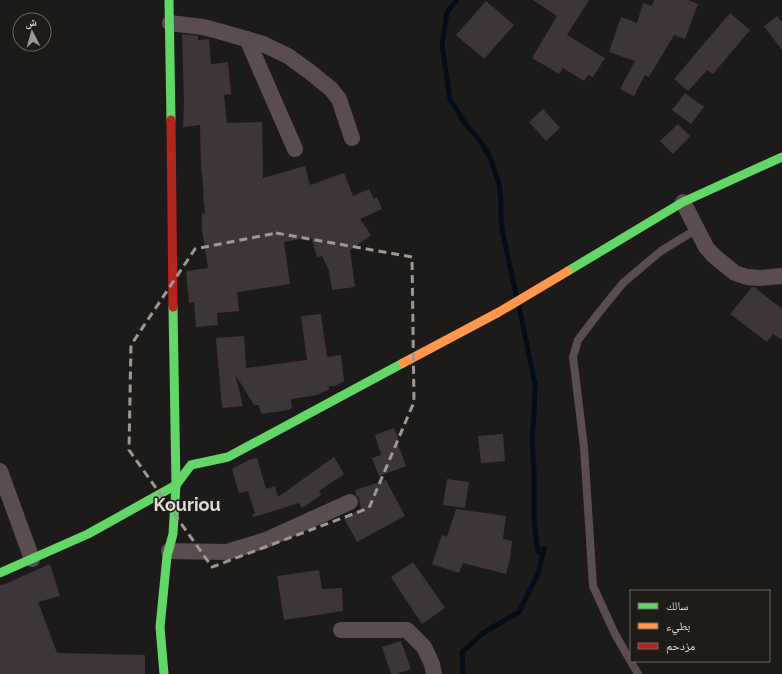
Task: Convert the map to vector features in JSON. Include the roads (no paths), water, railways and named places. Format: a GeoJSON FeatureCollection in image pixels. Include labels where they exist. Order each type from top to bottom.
{"type":"FeatureCollection","features":[{"type":"Feature","properties":{"kind":"street"},"geometry":{"type":"LineString","coordinates":[[164,674],[160,627],[167,556],[174,534],[176,485],[169,0]]}},
{"type":"Feature","properties":{"kind":"street"},"geometry":{"type":"LineString","coordinates":[[170,23],[203,27],[246,39],[263,44],[288,56],[331,89],[339,99],[352,138]]}},
{"type":"Feature","properties":{"kind":"street"},"geometry":{"type":"LineString","coordinates":[[246,39],[295,149]]}},
{"type":"Feature","properties":{"kind":"street"},"geometry":{"type":"LineString","coordinates":[[0,573],[88,534],[176,485],[191,465],[228,457],[499,312],[683,202],[782,157]]}},
{"type":"Feature","properties":{"kind":"street"},"geometry":{"type":"LineString","coordinates":[[683,202],[706,247],[725,265],[736,273],[747,277],[782,276]]}},
{"type":"Feature","properties":{"kind":"street"},"geometry":{"type":"LineString","coordinates":[[0,471],[32,559]]}},
{"type":"Feature","properties":{"kind":"street"},"geometry":{"type":"LineString","coordinates":[[169,551],[226,552],[266,540],[350,502]]}},
{"type":"Feature","properties":{"kind":"street"},"geometry":{"type":"LineString","coordinates":[[341,630],[407,630],[424,647],[432,664],[434,674]]}},
{"type":"Feature","properties":{"kind":"lane"},"geometry":{"type":"LineString","coordinates":[[630,660],[615,634],[593,586],[584,447],[573,357],[578,340],[623,283],[661,251],[697,229]]}},
{"type":"Feature","properties":{"kind":"lane"},"geometry":{"type":"LineString","coordinates":[[631,662],[638,674]]}},
{"type":"Feature","properties":{"kind":"waterway"},"geometry":{"type":"LineString","coordinates":[[457,0],[447,12],[442,45],[450,99],[464,122],[480,141],[490,157],[499,184],[502,229],[516,295]]}},
{"type":"Feature","properties":{"kind":"waterway"},"geometry":{"type":"LineString","coordinates":[[463,674],[462,652],[483,633],[519,612],[538,574],[544,549],[538,552],[534,521],[532,437],[535,384],[519,307]]}},
{"type":"Feature","properties":{"kind":"district","name":"Kouriou"},"geometry":{"type":"Point","coordinates":[187,505]}}]}
